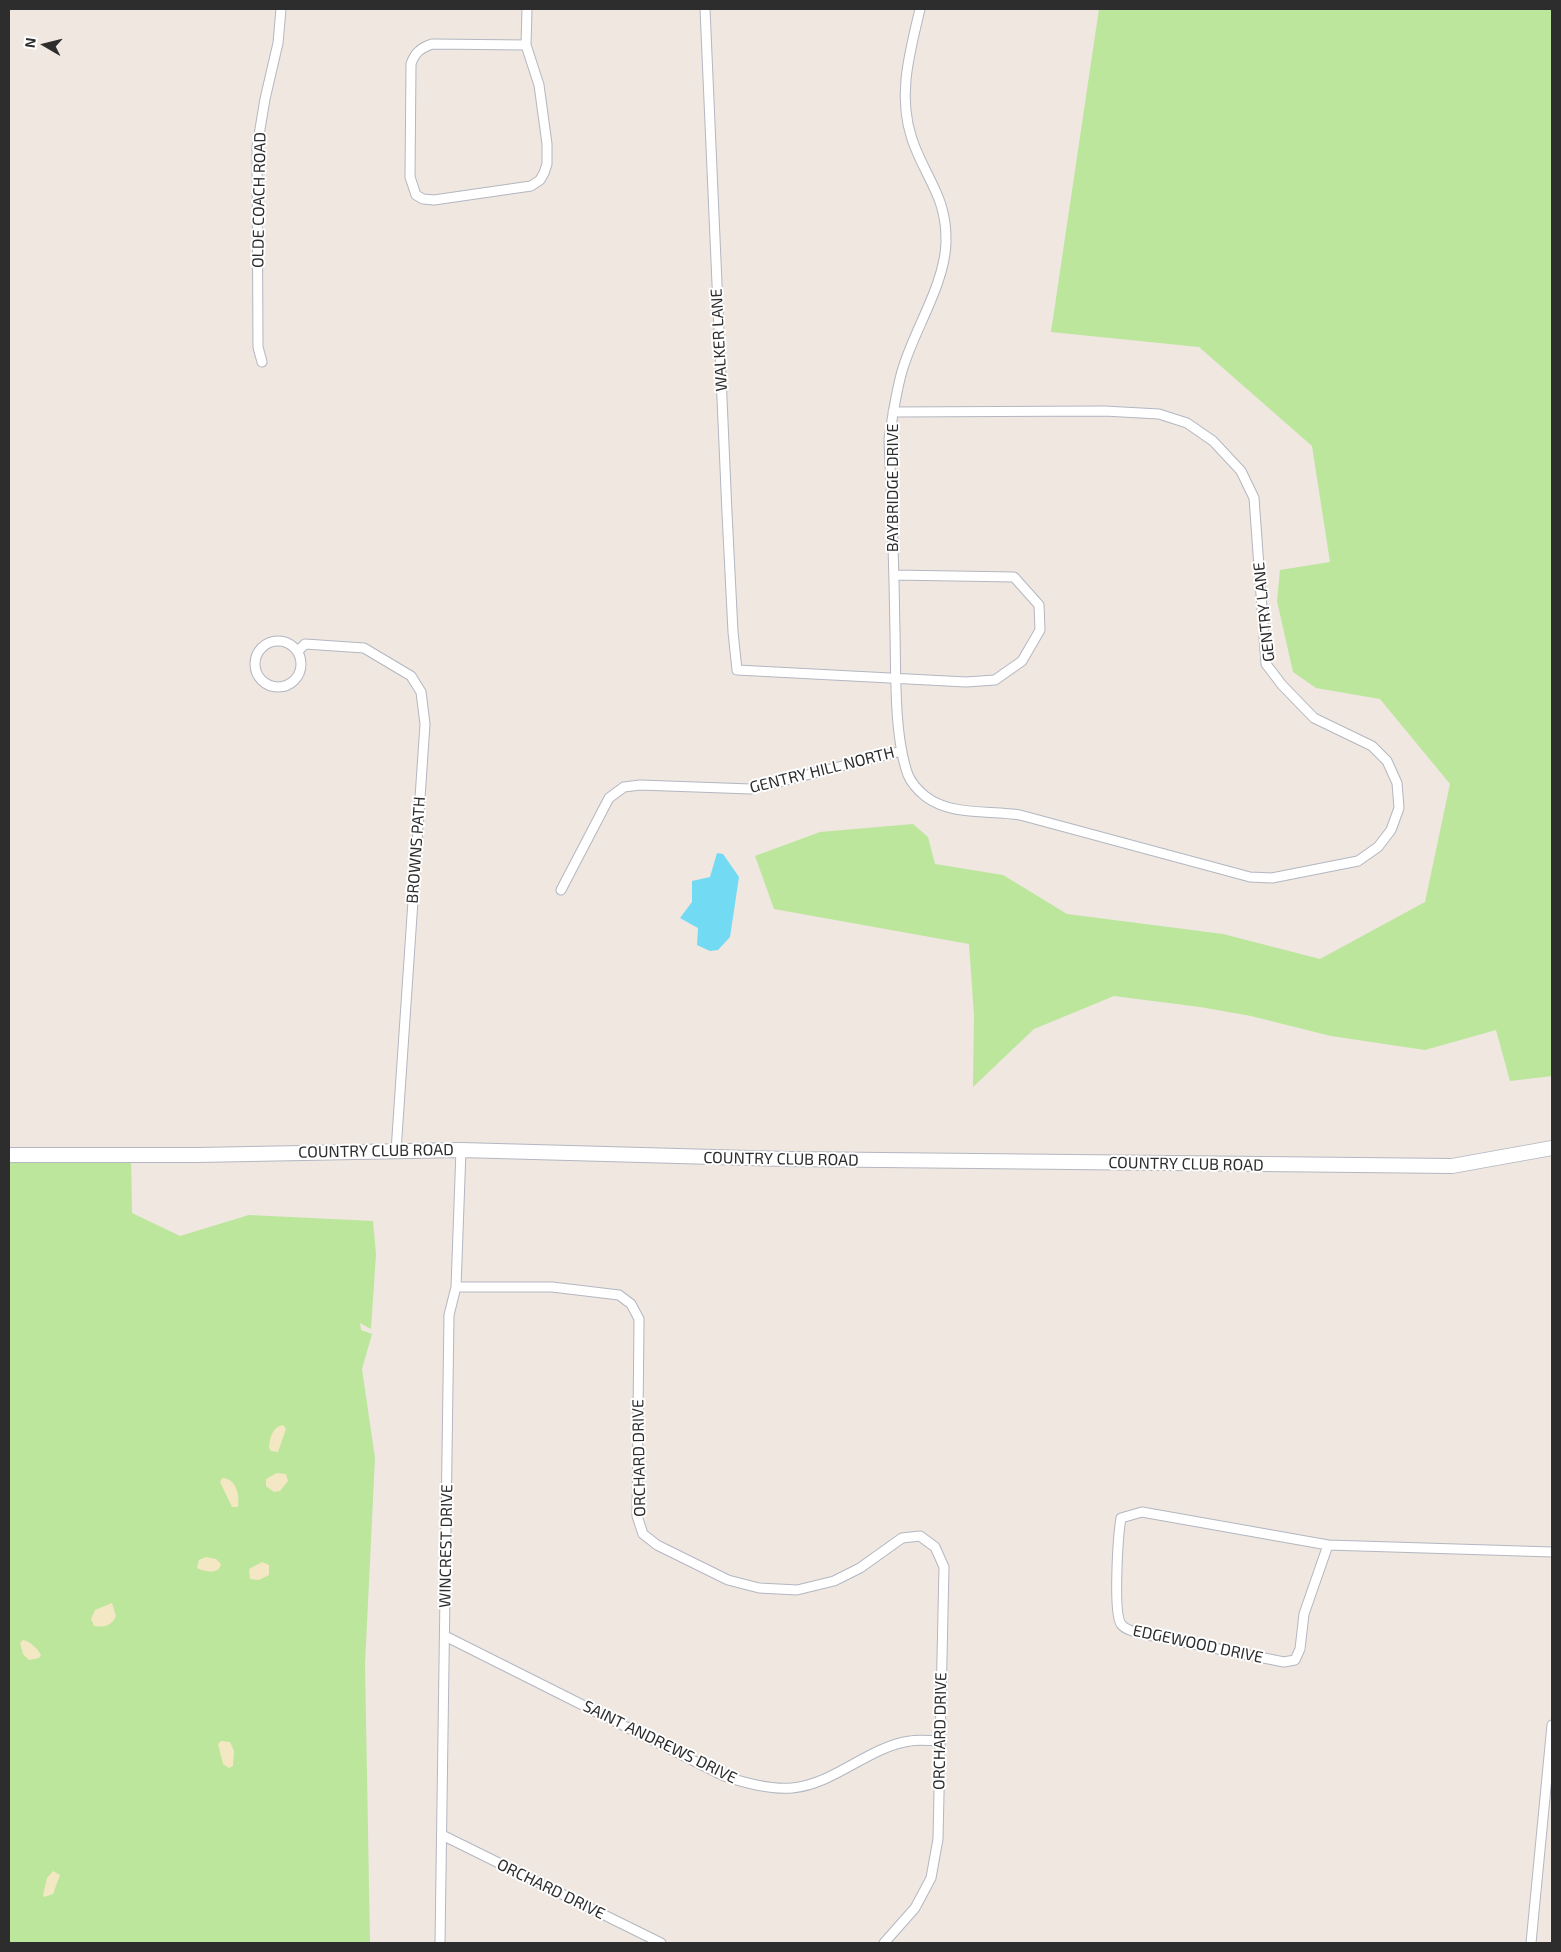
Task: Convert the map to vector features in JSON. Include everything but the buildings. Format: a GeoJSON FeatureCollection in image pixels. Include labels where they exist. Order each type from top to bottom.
{"type":"FeatureCollection","features":[{"type":"Feature","properties":{"kind":"street","name":"OLDE COACH ROAD"},"geometry":{"type":"LineString","coordinates":[[262,362],[258,347],[257,147],[265,99],[278,43],[281,9]]}},
{"type":"Feature","properties":{"kind":"street"},"geometry":{"type":"LineString","coordinates":[[526,9],[526,45],[539,85],[544,112],[548,164],[540,180],[531,186],[434,200],[423,199],[416,195],[410,177],[411,64],[414,55],[421,48],[432,44],[526,45]]}},
{"type":"Feature","properties":{"kind":"street","name":"WALKER LANE"},"geometry":{"type":"LineString","coordinates":[[705,9],[727,513],[733,632],[737,670],[896,677]]}},
{"type":"Feature","properties":{"kind":"street","name":"BAYBRIDGE DRIVE"},"geometry":{"type":"LineString","coordinates":[[896,677],[889,439],[903,368],[942,267],[946,244],[946,222],[936,188],[912,140],[906,116],[905,73],[920,9]]}},
{"type":"Feature","properties":{"kind":"street","name":"GENTRY LANE"},"geometry":{"type":"LineString","coordinates":[[893,412],[1104,411],[1159,414],[1187,424],[1214,441],[1241,471],[1254,498],[1266,664],[1282,685],[1314,718],[1372,746],[1387,761],[1397,782],[1399,808],[1391,830],[1378,847],[1358,861],[1272,878],[1250,877],[1020,815],[992,811],[962,811],[940,806],[924,795],[909,778],[902,751],[896,677]]}},
{"type":"Feature","properties":{"kind":"street"},"geometry":{"type":"LineString","coordinates":[[894,575],[1014,577],[1039,605],[1040,630],[1022,660],[995,680],[966,682],[896,677]]}},
{"type":"Feature","properties":{"kind":"street"},"geometry":{"type":"LineString","coordinates":[[274,640],[283,641],[292,644],[298,651],[301,669],[290,684],[282,687],[273,686],[264,683],[258,676],[255,658],[259,650],[266,644],[274,640]]}},
{"type":"Feature","properties":{"kind":"street","name":"BROWNS PATH"},"geometry":{"type":"LineString","coordinates":[[298,651],[305,644],[364,648],[411,676],[421,692],[425,724],[396,1151]]}},
{"type":"Feature","properties":{"kind":"street","name":"GENTRY HILL NORTH"},"geometry":{"type":"LineString","coordinates":[[561,890],[608,798],[624,787],[640,785],[751,789],[902,751]]}},
{"type":"Feature","properties":{"kind":"street","name":"COUNTRY CLUB ROAD"},"geometry":{"type":"LineString","coordinates":[[9,1155],[197,1155],[461,1150],[786,1160],[1452,1166],[1552,1148]]}},
{"type":"Feature","properties":{"kind":"street","name":"WINCREST DRIVE"},"geometry":{"type":"LineString","coordinates":[[440,1943],[446,1636],[449,1315],[456,1287],[461,1150]]}},
{"type":"Feature","properties":{"kind":"street","name":"ORCHARD DRIVE"},"geometry":{"type":"LineString","coordinates":[[456,1287],[552,1287],[619,1295],[631,1304],[639,1319],[637,1516],[643,1534],[657,1544],[728,1580],[759,1588],[797,1590],[834,1581],[860,1568],[902,1538],[920,1536],[935,1547],[944,1567],[938,1839],[931,1878],[915,1908],[884,1943]]}},
{"type":"Feature","properties":{"kind":"street","name":"EDGEWOOD DRIVE"},"geometry":{"type":"LineString","coordinates":[[1328,1545],[1304,1614],[1300,1649],[1295,1660],[1284,1662],[1138,1633],[1122,1627],[1119,1621],[1118,1585],[1121,1518],[1142,1512],[1328,1545],[1552,1552]]}},
{"type":"Feature","properties":{"kind":"street","name":"SAINT ANDREWS DRIVE"},"geometry":{"type":"LineString","coordinates":[[446,1636],[724,1776],[744,1783],[792,1788],[813,1783],[910,1740],[940,1741]]}},
{"type":"Feature","properties":{"kind":"street"},"geometry":{"type":"LineString","coordinates":[[1531,1943],[1552,1725]]}},
{"type":"Feature","properties":{"kind":"street","name":"ORCHARD DRIVE"},"geometry":{"type":"LineString","coordinates":[[442,1835],[661,1943]]}},
{"type":"Feature","properties":{"kind":"green space"},"geometry":{"type":"Polygon","coordinates":[[[1099,9],[1552,9],[1552,1076],[1510,1081],[1496,1030],[1425,1050],[1331,1036],[1251,1016],[1200,1007],[1114,996],[1034,1029],[973,1087],[974,1015],[969,944],[774,909],[755,856],[820,832],[913,824],[928,837],[935,864],[1003,875],[1067,914],[1223,934],[1320,959],[1425,902],[1450,784],[1380,699],[1316,688],[1293,672],[1277,601],[1280,570],[1330,562],[1312,446],[1199,347],[1051,332],[1099,9]]]}},
{"type":"Feature","properties":{"kind":"green space"},"geometry":{"type":"Polygon","coordinates":[[[9,1155],[131,1155],[132,1213],[180,1236],[249,1215],[373,1221],[376,1254],[371,1329],[360,1323],[361,1330],[372,1334],[362,1369],[375,1458],[365,1664],[370,1943],[9,1943],[9,1155]]]}},
{"type":"Feature","properties":{"kind":"sand"},"geometry":{"type":"Polygon","coordinates":[[[283,1425],[286,1429],[278,1452],[271,1451],[269,1448],[272,1434],[276,1428],[283,1425]]]}},
{"type":"Feature","properties":{"kind":"sand"},"geometry":{"type":"Polygon","coordinates":[[[277,1473],[286,1474],[288,1481],[280,1491],[274,1492],[266,1486],[266,1479],[277,1473]]]}},
{"type":"Feature","properties":{"kind":"sand"},"geometry":{"type":"Polygon","coordinates":[[[222,1478],[234,1484],[238,1493],[238,1507],[232,1507],[220,1482],[222,1478]]]}},
{"type":"Feature","properties":{"kind":"sand"},"geometry":{"type":"Polygon","coordinates":[[[206,1557],[216,1559],[221,1564],[218,1570],[211,1572],[197,1568],[199,1560],[206,1557]]]}},
{"type":"Feature","properties":{"kind":"sand"},"geometry":{"type":"Polygon","coordinates":[[[262,1562],[269,1565],[269,1575],[259,1580],[250,1579],[249,1569],[262,1562]]]}},
{"type":"Feature","properties":{"kind":"sand"},"geometry":{"type":"Polygon","coordinates":[[[112,1603],[116,1616],[112,1622],[102,1627],[94,1626],[91,1619],[95,1610],[112,1603]]]}},
{"type":"Feature","properties":{"kind":"sand"},"geometry":{"type":"Polygon","coordinates":[[[23,1640],[36,1648],[41,1655],[39,1658],[29,1660],[23,1654],[20,1643],[23,1640]]]}},
{"type":"Feature","properties":{"kind":"sand"},"geometry":{"type":"Polygon","coordinates":[[[221,1741],[230,1742],[234,1751],[233,1766],[229,1768],[223,1764],[218,1744],[221,1741]]]}},
{"type":"Feature","properties":{"kind":"sand"},"geometry":{"type":"Polygon","coordinates":[[[53,1871],[60,1875],[53,1894],[44,1897],[47,1878],[53,1871]]]}},
{"type":"Feature","properties":{"kind":"water"},"geometry":{"type":"Polygon","coordinates":[[[717,853],[723,854],[739,877],[730,937],[718,950],[710,951],[697,945],[698,928],[680,918],[692,902],[692,881],[710,877],[717,853]]]}}]}
